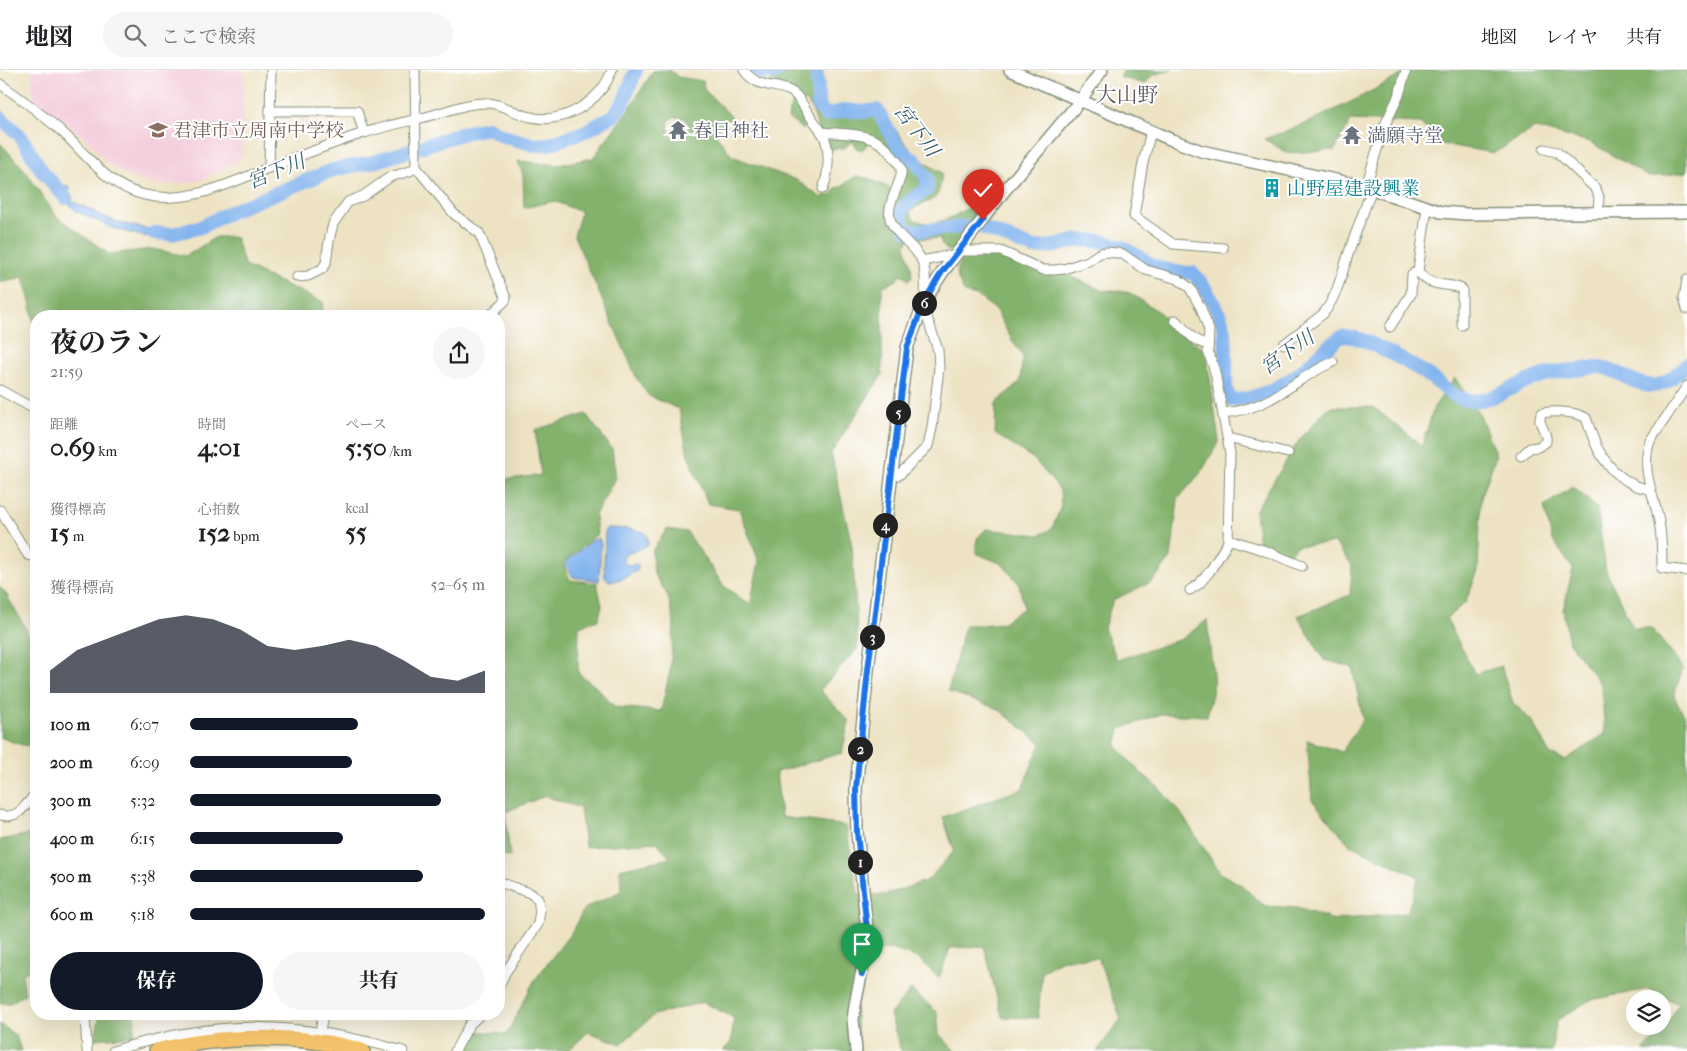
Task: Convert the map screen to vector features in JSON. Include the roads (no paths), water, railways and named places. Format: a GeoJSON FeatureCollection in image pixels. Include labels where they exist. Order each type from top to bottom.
{"type":"FeatureCollection","features":[{"type":"Feature","properties":{"kind":"highway"},"geometry":{"type":"LineString","coordinates":[[156,1051],[205,1041],[242,1038],[310,1041],[346,1046],[362,1051]]}},
{"type":"Feature","properties":{"kind":"street"},"geometry":{"type":"LineString","coordinates":[[270,167],[271,70]]}},
{"type":"Feature","properties":{"kind":"street"},"geometry":{"type":"LineString","coordinates":[[415,70],[416,164],[454,214],[478,233],[506,298],[495,310]]}},
{"type":"Feature","properties":{"kind":"street"},"geometry":{"type":"LineString","coordinates":[[0,84],[59,130],[109,179],[124,189],[145,196],[176,197],[189,196],[244,179],[270,167],[364,133],[473,104],[497,105],[534,118],[550,118],[564,115],[578,109],[597,94],[612,70]]}},
{"type":"Feature","properties":{"kind":"street"},"geometry":{"type":"LineString","coordinates":[[744,70],[746,74],[761,84],[791,92],[797,96],[821,132],[827,151],[827,179],[823,189]]}},
{"type":"Feature","properties":{"kind":"street"},"geometry":{"type":"LineString","coordinates":[[1010,70],[1201,151],[1369,187],[1427,208],[1453,214],[1687,212]]}},
{"type":"Feature","properties":{"kind":"street"},"geometry":{"type":"LineString","coordinates":[[856,1051],[854,1012],[868,940],[857,832],[856,788],[867,678],[907,348],[923,304],[942,272],[1005,190],[1080,101],[1102,70]]}},
{"type":"Feature","properties":{"kind":"street"},"geometry":{"type":"LineString","coordinates":[[1284,344],[1323,314],[1336,292],[1345,269],[1369,187],[1384,127],[1402,87],[1406,70]]}},
{"type":"Feature","properties":{"kind":"street"},"geometry":{"type":"LineString","coordinates":[[270,111],[357,111],[364,133]]}},
{"type":"Feature","properties":{"kind":"street"},"geometry":{"type":"LineString","coordinates":[[1151,131],[1141,169],[1134,216],[1173,244],[1223,248]]}},
{"type":"Feature","properties":{"kind":"street"},"geometry":{"type":"LineString","coordinates":[[821,132],[872,139],[885,147],[900,164],[902,169],[901,176],[892,200],[890,221],[922,261],[923,304],[938,350],[931,435],[928,446],[899,475],[891,477]]}},
{"type":"Feature","properties":{"kind":"street"},"geometry":{"type":"LineString","coordinates":[[1544,149],[1557,152],[1596,189],[1599,197],[1598,213]]}},
{"type":"Feature","properties":{"kind":"street"},"geometry":{"type":"LineString","coordinates":[[297,277],[308,276],[322,269],[326,263],[333,224],[348,202],[363,196],[390,177],[410,171],[416,164]]}},
{"type":"Feature","properties":{"kind":"street"},"geometry":{"type":"LineString","coordinates":[[1418,272],[1427,208]]}},
{"type":"Feature","properties":{"kind":"street"},"geometry":{"type":"LineString","coordinates":[[922,261],[956,254],[1001,251],[1044,270],[1054,270],[1064,269],[1088,261],[1100,253],[1107,252],[1124,255],[1141,268],[1178,279],[1190,288],[1209,330],[1210,359],[1215,372],[1230,453],[1228,539],[1210,571],[1199,584],[1190,590]]}},
{"type":"Feature","properties":{"kind":"street"},"geometry":{"type":"LineString","coordinates":[[1418,272],[1424,278],[1438,285],[1462,288],[1462,325]]}},
{"type":"Feature","properties":{"kind":"street"},"geometry":{"type":"LineString","coordinates":[[1390,327],[1411,294],[1412,274],[1418,272]]}},
{"type":"Feature","properties":{"kind":"street"},"geometry":{"type":"LineString","coordinates":[[1687,280],[1684,298],[1687,308]]}},
{"type":"Feature","properties":{"kind":"street"},"geometry":{"type":"LineString","coordinates":[[1175,320],[1198,343],[1208,344]]}},
{"type":"Feature","properties":{"kind":"street"},"geometry":{"type":"LineString","coordinates":[[1223,413],[1254,407],[1269,401],[1317,369],[1333,362]]}},
{"type":"Feature","properties":{"kind":"street"},"geometry":{"type":"LineString","coordinates":[[1687,386],[1650,440],[1646,461],[1650,488],[1660,527],[1662,568],[1687,571]]}},
{"type":"Feature","properties":{"kind":"street"},"geometry":{"type":"LineString","coordinates":[[0,390],[30,407]]}},
{"type":"Feature","properties":{"kind":"street"},"geometry":{"type":"LineString","coordinates":[[1521,456],[1530,448],[1538,447],[1546,442],[1547,435],[1539,418],[1542,413],[1580,415],[1586,418],[1600,453],[1613,469],[1632,484],[1642,488],[1650,488]]}},
{"type":"Feature","properties":{"kind":"street"},"geometry":{"type":"LineString","coordinates":[[1228,438],[1288,453]]}},
{"type":"Feature","properties":{"kind":"street"},"geometry":{"type":"LineString","coordinates":[[0,510],[30,556]]}},
{"type":"Feature","properties":{"kind":"street"},"geometry":{"type":"LineString","coordinates":[[1228,539],[1263,550],[1302,566]]}},
{"type":"Feature","properties":{"kind":"street"},"geometry":{"type":"LineString","coordinates":[[0,815],[15,815],[30,799]]}},
{"type":"Feature","properties":{"kind":"street"},"geometry":{"type":"LineString","coordinates":[[505,884],[530,893],[538,899],[540,911],[538,924],[505,976]]}},
{"type":"Feature","properties":{"kind":"street"},"geometry":{"type":"LineString","coordinates":[[85,1020],[87,1051]]}},
{"type":"Feature","properties":{"kind":"street"},"geometry":{"type":"LineString","coordinates":[[320,1032],[322,1020]]}},
{"type":"Feature","properties":{"kind":"street"},"geometry":{"type":"LineString","coordinates":[[455,1051],[469,1025],[475,1020]]}},
{"type":"Feature","properties":{"kind":"street"},"geometry":{"type":"LineString","coordinates":[[113,1051],[164,1037],[216,1028],[271,1027],[320,1032],[361,1039],[403,1051]]}},
{"type":"Feature","properties":{"kind":"water"},"geometry":{"type":"Polygon","coordinates":[[[59,183],[71,188],[67,193],[74,203],[125,224],[171,232],[171,238],[142,236],[115,229],[76,211],[62,197],[60,198],[54,193],[53,187],[59,183]]]}},
{"type":"Feature","properties":{"kind":"water"},"geometry":{"type":"Polygon","coordinates":[[[608,528],[644,532],[647,536],[648,545],[625,555],[623,558],[627,565],[638,565],[638,570],[624,578],[611,582],[605,578],[604,565],[605,530],[608,528]]]}},
{"type":"Feature","properties":{"kind":"water"},"geometry":{"type":"Polygon","coordinates":[[[599,538],[601,544],[599,581],[573,577],[565,563],[591,541],[599,538]]]}},
{"type":"Feature","properties":{"kind":"waterway","name":"宮下川"},"geometry":{"type":"LineString","coordinates":[[154,233],[172,234],[201,227],[234,210],[333,170],[377,161],[467,132],[488,128],[503,136],[535,145],[549,144],[586,131],[613,116],[623,103],[636,70]]}},
{"type":"Feature","properties":{"kind":"waterway","name":"宮下川"},"geometry":{"type":"LineString","coordinates":[[757,70],[762,73],[775,73],[779,70]]}},
{"type":"Feature","properties":{"kind":"waterway","name":"宮下川"},"geometry":{"type":"LineString","coordinates":[[816,70],[818,106],[826,115],[846,110],[862,112],[877,110],[898,145],[908,156],[915,160],[927,178],[927,189],[901,210],[902,223],[908,231],[966,227]]}},
{"type":"Feature","properties":{"kind":"waterway","name":"宮下川"},"geometry":{"type":"LineString","coordinates":[[0,117],[21,137],[42,171],[66,198]]}},
{"type":"Feature","properties":{"kind":"waterway","name":"宮下川"},"geometry":{"type":"LineString","coordinates":[[983,228],[1033,248],[1055,246],[1078,240],[1101,241],[1122,247],[1152,266],[1177,272],[1193,273],[1211,298],[1224,327],[1226,387],[1228,395],[1232,400],[1249,398],[1283,384],[1344,336],[1359,339],[1379,348],[1434,379],[1456,396],[1475,401],[1491,398],[1546,374],[1594,367],[1606,368],[1633,381],[1650,386],[1658,385],[1671,378],[1687,364]]}},
{"type":"Feature","properties":{"kind":"place","name":"君津市立周南中学校"},"geometry":{"type":"Point","coordinates":[158,130]}},
{"type":"Feature","properties":{"kind":"place","name":"春日神社"},"geometry":{"type":"Point","coordinates":[678,130]}},
{"type":"Feature","properties":{"kind":"place","name":"満願寺堂"},"geometry":{"type":"Point","coordinates":[1352,135]}},
{"type":"Feature","properties":{"kind":"place","name":"山野屋建設興業"},"geometry":{"type":"Point","coordinates":[1272,188]}},
{"type":"Feature","properties":{"kind":"district","name":"大山野"},"geometry":{"type":"Point","coordinates":[1127,95]}}]}
